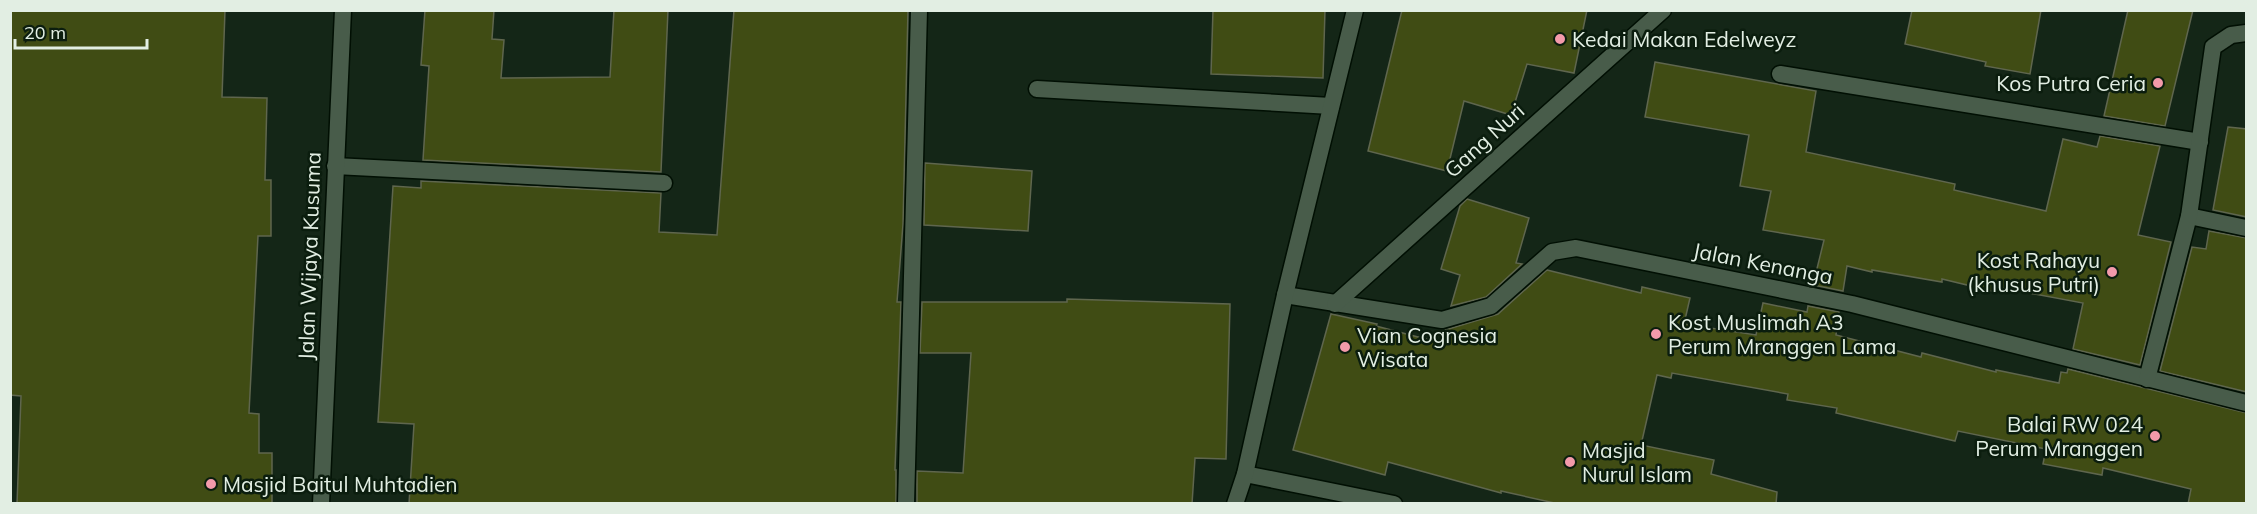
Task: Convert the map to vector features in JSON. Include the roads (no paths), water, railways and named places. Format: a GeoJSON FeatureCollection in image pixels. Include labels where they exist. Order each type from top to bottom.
{"type":"FeatureCollection","features":[{"type":"Feature","properties":{"kind":"street","name":"Jalan Wijaya Kusuma"},"geometry":{"type":"LineString","coordinates":[[321,504],[343,10]]}},
{"type":"Feature","properties":{"kind":"street"},"geometry":{"type":"LineString","coordinates":[[906,504],[919,10]]}},
{"type":"Feature","properties":{"kind":"street"},"geometry":{"type":"LineString","coordinates":[[1235,504],[1245,474],[1285,296],[1355,10]]}},
{"type":"Feature","properties":{"kind":"street","name":"Gang Nuri"},"geometry":{"type":"LineString","coordinates":[[1335,304],[1663,10]]}},
{"type":"Feature","properties":{"kind":"street"},"geometry":{"type":"LineString","coordinates":[[2147,379],[2189,216],[2213,47],[2231,35],[2247,33]]}},
{"type":"Feature","properties":{"kind":"street"},"geometry":{"type":"LineString","coordinates":[[1780,74],[2200,141]]}},
{"type":"Feature","properties":{"kind":"street"},"geometry":{"type":"LineString","coordinates":[[1037,89],[1331,106]]}},
{"type":"Feature","properties":{"kind":"street"},"geometry":{"type":"LineString","coordinates":[[335,166],[664,183]]}},
{"type":"Feature","properties":{"kind":"street"},"geometry":{"type":"LineString","coordinates":[[2189,216],[2247,228]]}},
{"type":"Feature","properties":{"kind":"street","name":"Jalan Kenanga"},"geometry":{"type":"LineString","coordinates":[[1285,296],[1442,320],[1491,306],[1552,252],[1576,248],[1852,304],[2247,404]]}},
{"type":"Feature","properties":{"kind":"street"},"geometry":{"type":"LineString","coordinates":[[1245,474],[1394,504]]}},
{"type":"Feature","properties":{"kind":"place","name":"Kedai Makan Edelweyz"},"geometry":{"type":"Point","coordinates":[1560,39]}},
{"type":"Feature","properties":{"kind":"place","name":"Kos Putra Ceria"},"geometry":{"type":"Point","coordinates":[2158,83]}},
{"type":"Feature","properties":{"kind":"place","name":"Kost Rahayu (khusus Putri)"},"geometry":{"type":"Point","coordinates":[2112,272]}},
{"type":"Feature","properties":{"kind":"place","name":"Kost Muslimah A3 Perum Mranggen Lama"},"geometry":{"type":"Point","coordinates":[1656,334]}},
{"type":"Feature","properties":{"kind":"place","name":"Vian Cognesia Wisata"},"geometry":{"type":"Point","coordinates":[1345,347]}},
{"type":"Feature","properties":{"kind":"place","name":"Balai RW 024 Perum Mranggen"},"geometry":{"type":"Point","coordinates":[2155,436]}},
{"type":"Feature","properties":{"kind":"place","name":"Masjid Nurul Islam"},"geometry":{"type":"Point","coordinates":[1570,462]}},
{"type":"Feature","properties":{"kind":"place","name":"Masjid Baitul Muhtadien"},"geometry":{"type":"Point","coordinates":[211,484]}}]}
